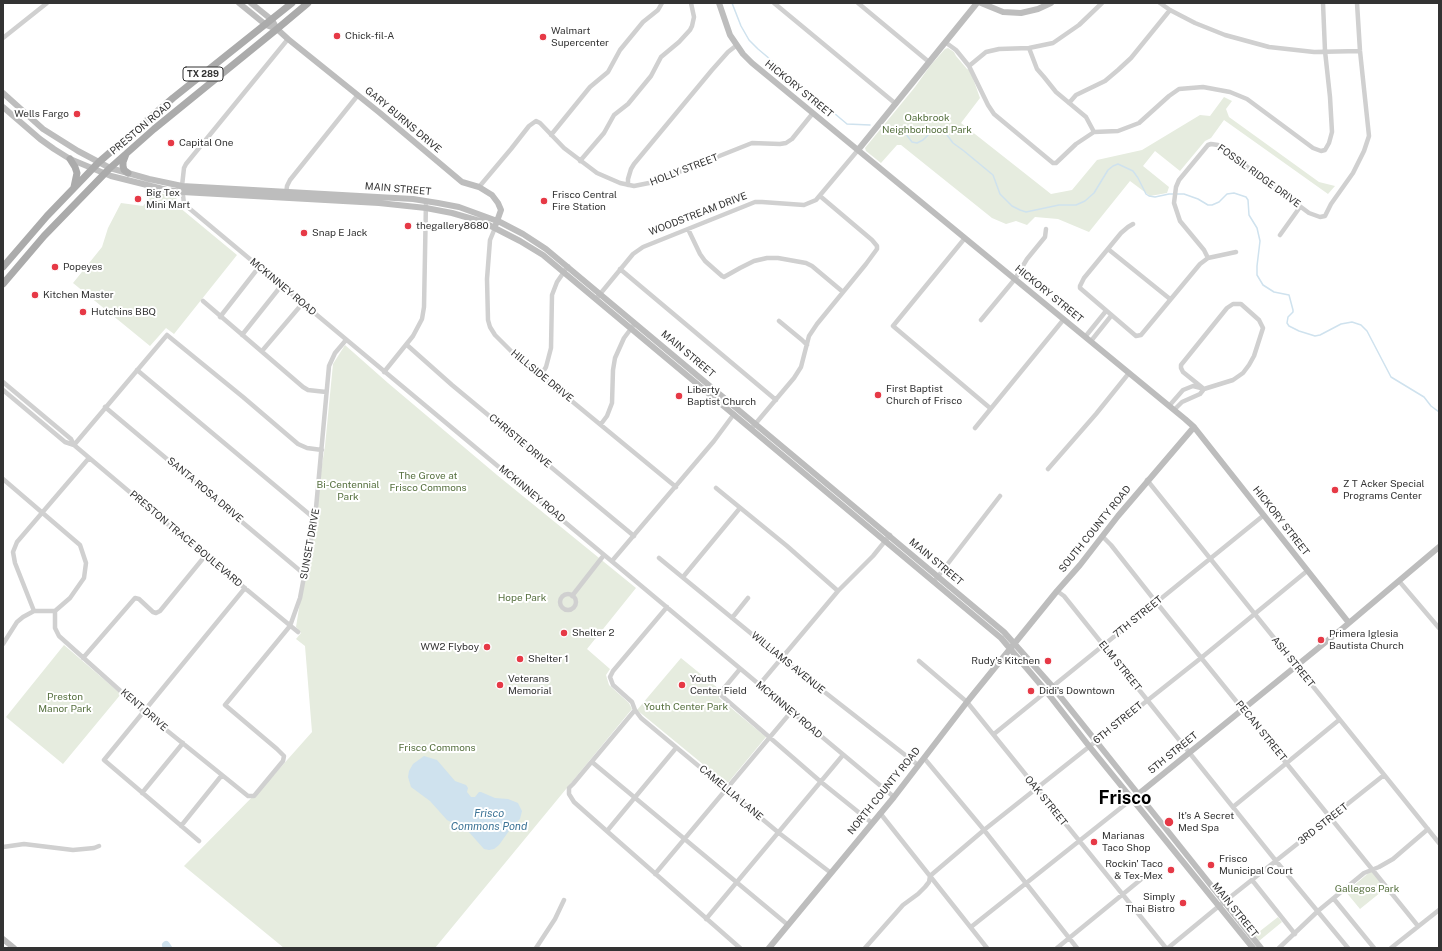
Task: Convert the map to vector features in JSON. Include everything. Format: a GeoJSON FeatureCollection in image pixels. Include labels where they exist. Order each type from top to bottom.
{"type":"FeatureCollection","features":[{"type":"Feature","properties":{"kind":"main road"},"geometry":{"type":"LineString","coordinates":[[239,3],[266,25],[278,29]]}},
{"type":"Feature","properties":{"kind":"main road","name":"GARY BURNS DRIVE"},"geometry":{"type":"LineString","coordinates":[[251,3],[272,20],[278,29],[288,39],[462,182],[479,187],[492,195],[501,210],[496,225]]}},
{"type":"Feature","properties":{"kind":"main road","name":"PRESTON ROAD"},"geometry":{"type":"LineString","coordinates":[[3,267],[30,234],[99,162],[174,98],[292,3]]}},
{"type":"Feature","properties":{"kind":"main road","name":"PRESTON ROAD"},"geometry":{"type":"LineString","coordinates":[[3,284],[44,236],[110,168],[180,108],[308,3]]}},
{"type":"Feature","properties":{"kind":"main road","name":"HICKORY STREET"},"geometry":{"type":"LineString","coordinates":[[719,3],[730,35],[736,45],[752,63],[1194,427],[1349,623]]}},
{"type":"Feature","properties":{"kind":"main road","name":"WOODSTREAM DRIVE"},"geometry":{"type":"LineString","coordinates":[[858,150],[977,3]]}},
{"type":"Feature","properties":{"kind":"main road"},"geometry":{"type":"LineString","coordinates":[[981,3],[1004,12],[1021,13],[1038,9],[1051,3]]}},
{"type":"Feature","properties":{"kind":"main road","name":"MAIN STREET"},"geometry":{"type":"LineString","coordinates":[[3,94],[43,129],[57,139],[110,168],[182,189],[426,208],[455,213],[524,234],[568,266],[631,328],[682,371],[734,414],[796,457],[1004,632],[1046,691],[1132,799],[1221,904],[1261,948]]}},
{"type":"Feature","properties":{"kind":"main road"},"geometry":{"type":"LineString","coordinates":[[174,98],[180,108]]}},
{"type":"Feature","properties":{"kind":"main road","name":"MAIN STREET"},"geometry":{"type":"LineString","coordinates":[[3,107],[40,139],[70,159],[104,174],[167,190],[286,191],[426,201],[459,207],[496,225],[543,255],[563,272],[635,323],[687,365],[808,477],[1001,638],[1013,645],[1052,686],[1138,794],[1253,948]]}},
{"type":"Feature","properties":{"kind":"main road"},"geometry":{"type":"LineString","coordinates":[[127,153],[123,166],[124,170],[128,173]]}},
{"type":"Feature","properties":{"kind":"main road"},"geometry":{"type":"LineString","coordinates":[[70,159],[77,173],[73,188]]}},
{"type":"Feature","properties":{"kind":"main road"},"geometry":{"type":"LineString","coordinates":[[3,267],[12,273]]}},
{"type":"Feature","properties":{"kind":"main road"},"geometry":{"type":"LineString","coordinates":[[682,371],[687,365]]}},
{"type":"Feature","properties":{"kind":"main road","name":"SOUTH COUNTY ROAD"},"geometry":{"type":"LineString","coordinates":[[1013,645],[1103,537],[1147,480],[1194,427]]}},
{"type":"Feature","properties":{"kind":"main road"},"geometry":{"type":"LineString","coordinates":[[792,463],[796,457]]}},
{"type":"Feature","properties":{"kind":"main road"},"geometry":{"type":"LineString","coordinates":[[808,477],[813,471]]}},
{"type":"Feature","properties":{"kind":"main road"},"geometry":{"type":"LineString","coordinates":[[844,507],[849,501]]}},
{"type":"Feature","properties":{"kind":"main road","name":"5TH STREET"},"geometry":{"type":"LineString","coordinates":[[1132,799],[1297,666],[1439,547]]}},
{"type":"Feature","properties":{"kind":"main road"},"geometry":{"type":"LineString","coordinates":[[947,593],[950,591],[963,600],[968,601]]}},
{"type":"Feature","properties":{"kind":"main road"},"geometry":{"type":"LineString","coordinates":[[976,617],[980,611]]}},
{"type":"Feature","properties":{"kind":"main road","name":"NORTH COUNTY ROAD"},"geometry":{"type":"LineString","coordinates":[[769,948],[894,797],[1013,645]]}},
{"type":"Feature","properties":{"kind":"main road"},"geometry":{"type":"LineString","coordinates":[[3,939],[14,948]]}},
{"type":"Feature","properties":{"kind":"street"},"geometry":{"type":"LineString","coordinates":[[3,38],[41,5],[47,3]]}},
{"type":"Feature","properties":{"kind":"street"},"geometry":{"type":"LineString","coordinates":[[550,135],[592,84],[608,72],[620,50],[643,22],[658,10],[662,3]]}},
{"type":"Feature","properties":{"kind":"street"},"geometry":{"type":"LineString","coordinates":[[580,162],[604,133],[614,115],[628,104],[651,76],[661,57],[675,46],[690,30],[694,17],[691,3]]}},
{"type":"Feature","properties":{"kind":"street"},"geometry":{"type":"LineString","coordinates":[[774,3],[896,104]]}},
{"type":"Feature","properties":{"kind":"street"},"geometry":{"type":"LineString","coordinates":[[858,3],[929,62]]}},
{"type":"Feature","properties":{"kind":"street"},"geometry":{"type":"LineString","coordinates":[[969,66],[986,52],[998,49],[1029,48],[1053,43],[1079,25],[1102,3]]}},
{"type":"Feature","properties":{"kind":"street"},"geometry":{"type":"LineString","coordinates":[[1160,3],[1195,23],[1225,35],[1269,47],[1299,51],[1360,51],[1357,3]]}},
{"type":"Feature","properties":{"kind":"street"},"geometry":{"type":"LineString","coordinates":[[945,42],[956,50],[969,66],[994,114],[1050,160],[1056,163],[1076,144],[1094,132],[1118,131],[1131,127],[1139,123],[1179,89],[1203,87],[1230,92],[1247,99],[1313,148],[1321,151],[1325,150],[1332,132],[1325,51],[1323,3]]}},
{"type":"Feature","properties":{"kind":"street"},"geometry":{"type":"LineString","coordinates":[[1069,103],[1076,95],[1105,81],[1118,70],[1143,44],[1170,10]]}},
{"type":"Feature","properties":{"kind":"street"},"geometry":{"type":"LineString","coordinates":[[182,189],[184,168],[186,164],[288,39]]}},
{"type":"Feature","properties":{"kind":"street"},"geometry":{"type":"LineString","coordinates":[[628,185],[628,179],[634,164],[720,61],[736,45]]}},
{"type":"Feature","properties":{"kind":"street"},"geometry":{"type":"LineString","coordinates":[[1029,48],[1037,68],[1056,92],[1086,117],[1094,132]]}},
{"type":"Feature","properties":{"kind":"street","name":"FOSSIL RIDGE DRIVE"},"geometry":{"type":"LineString","coordinates":[[1208,258],[1204,250],[1180,221],[1175,208],[1174,202],[1176,187],[1179,180],[1208,145],[1214,144],[1312,215],[1322,218],[1325,216],[1330,204],[1353,174],[1360,162],[1367,142],[1368,122],[1360,51]]}},
{"type":"Feature","properties":{"kind":"street"},"geometry":{"type":"LineString","coordinates":[[285,198],[290,180],[358,95]]}},
{"type":"Feature","properties":{"kind":"street","name":"HOLLY STREET"},"geometry":{"type":"LineString","coordinates":[[479,187],[534,121],[538,122],[580,162],[597,173],[628,185],[639,186],[654,182],[752,143],[786,143],[792,139],[813,113]]}},
{"type":"Feature","properties":{"kind":"street","name":"WOODSTREAM DRIVE"},"geometry":{"type":"LineString","coordinates":[[598,296],[633,254],[643,247],[755,202],[804,205],[811,203],[820,196],[858,150]]}},
{"type":"Feature","properties":{"kind":"street","name":"MCKINNEY ROAD"},"geometry":{"type":"LineString","coordinates":[[182,189],[184,204],[667,607],[843,756],[894,797]]}},
{"type":"Feature","properties":{"kind":"street"},"geometry":{"type":"LineString","coordinates":[[753,426],[776,400],[801,367],[809,336],[817,324],[876,252],[877,246],[872,240],[820,196]]}},
{"type":"Feature","properties":{"kind":"street"},"geometry":{"type":"LineString","coordinates":[[384,372],[407,345],[419,327],[424,307],[426,201]]}},
{"type":"Feature","properties":{"kind":"street"},"geometry":{"type":"LineString","coordinates":[[1280,235],[1300,207]]}},
{"type":"Feature","properties":{"kind":"street"},"geometry":{"type":"LineString","coordinates":[[1133,224],[1121,233],[1084,278],[1080,288],[1136,336],[1141,335],[1195,268],[1208,258],[1236,252]]}},
{"type":"Feature","properties":{"kind":"street","name":"HILLSIDE DRIVE"},"geometry":{"type":"LineString","coordinates":[[496,225],[490,240],[487,279],[490,327],[495,335],[511,351],[676,486]]}},
{"type":"Feature","properties":{"kind":"street"},"geometry":{"type":"LineString","coordinates":[[688,229],[705,261],[724,277],[754,261],[767,258],[778,258],[806,263],[812,266],[843,292]]}},
{"type":"Feature","properties":{"kind":"street"},"geometry":{"type":"LineString","coordinates":[[981,320],[1015,279],[1027,259],[1045,237],[1046,229]]}},
{"type":"Feature","properties":{"kind":"street"},"geometry":{"type":"LineString","coordinates":[[965,238],[893,326],[990,408]]}},
{"type":"Feature","properties":{"kind":"street"},"geometry":{"type":"LineString","coordinates":[[1108,249],[1170,299]]}},
{"type":"Feature","properties":{"kind":"street"},"geometry":{"type":"LineString","coordinates":[[541,375],[546,367],[550,353],[552,295],[557,282],[568,266]]}},
{"type":"Feature","properties":{"kind":"street"},"geometry":{"type":"LineString","coordinates":[[220,317],[259,267]]}},
{"type":"Feature","properties":{"kind":"street"},"geometry":{"type":"LineString","coordinates":[[620,269],[776,400]]}},
{"type":"Feature","properties":{"kind":"street"},"geometry":{"type":"LineString","coordinates":[[242,335],[281,286]]}},
{"type":"Feature","properties":{"kind":"street"},"geometry":{"type":"LineString","coordinates":[[202,301],[262,351],[302,387],[308,390],[326,392]]}},
{"type":"Feature","properties":{"kind":"street"},"geometry":{"type":"LineString","coordinates":[[262,351],[302,304]]}},
{"type":"Feature","properties":{"kind":"street"},"geometry":{"type":"LineString","coordinates":[[1172,408],[1183,390],[1193,386],[1204,389],[1229,382],[1238,377],[1247,368],[1254,356],[1262,332],[1262,324],[1241,304],[1235,304],[1227,308],[1182,362],[1181,366],[1183,372],[1204,389]]}},
{"type":"Feature","properties":{"kind":"street"},"geometry":{"type":"LineString","coordinates":[[1085,337],[1106,311]]}},
{"type":"Feature","properties":{"kind":"street"},"geometry":{"type":"LineString","coordinates":[[1091,341],[1111,316]]}},
{"type":"Feature","properties":{"kind":"street"},"geometry":{"type":"LineString","coordinates":[[974,428],[1064,319]]}},
{"type":"Feature","properties":{"kind":"street"},"geometry":{"type":"LineString","coordinates":[[779,321],[807,345]]}},
{"type":"Feature","properties":{"kind":"street"},"geometry":{"type":"LineString","coordinates":[[601,424],[607,416],[612,403],[613,370],[618,348],[635,323]]}},
{"type":"Feature","properties":{"kind":"street"},"geometry":{"type":"LineString","coordinates":[[74,446],[105,407],[167,335],[298,444],[307,448],[322,450]]}},
{"type":"Feature","properties":{"kind":"street","name":"SUNSET DRIVE"},"geometry":{"type":"LineString","coordinates":[[252,796],[254,796],[283,761],[283,754],[225,705],[290,626],[300,598],[315,519],[330,362],[335,353],[346,340]]}},
{"type":"Feature","properties":{"kind":"street","name":"CHRISTIE DRIVE"},"geometry":{"type":"LineString","coordinates":[[407,345],[452,385],[634,536]]}},
{"type":"Feature","properties":{"kind":"street"},"geometry":{"type":"LineString","coordinates":[[137,370],[315,519]]}},
{"type":"Feature","properties":{"kind":"street"},"geometry":{"type":"LineString","coordinates":[[1048,469],[1096,414],[1129,373]]}},
{"type":"Feature","properties":{"kind":"street","name":"PRESTON TRACE BOULEVARD"},"geometry":{"type":"LineString","coordinates":[[4,386],[65,442],[74,446],[89,458],[298,632]]}},
{"type":"Feature","properties":{"kind":"street"},"geometry":{"type":"LineString","coordinates":[[1187,388],[1190,398]]}},
{"type":"Feature","properties":{"kind":"street"},"geometry":{"type":"LineString","coordinates":[[1172,408],[1200,394],[1204,389]]}},
{"type":"Feature","properties":{"kind":"street","name":"SANTA ROSA DRIVE"},"geometry":{"type":"LineString","coordinates":[[105,407],[304,574]]}},
{"type":"Feature","properties":{"kind":"street"},"geometry":{"type":"LineString","coordinates":[[612,562],[734,414]]}},
{"type":"Feature","properties":{"kind":"street"},"geometry":{"type":"LineString","coordinates":[[34,611],[15,563],[13,552],[17,542],[89,458]]}},
{"type":"Feature","properties":{"kind":"street"},"geometry":{"type":"LineString","coordinates":[[3,479],[80,545],[86,563],[86,573],[81,584],[70,598],[55,611],[34,611],[17,622],[3,644]]}},
{"type":"Feature","properties":{"kind":"street","name":"ASH STREET"},"geometry":{"type":"LineString","coordinates":[[1147,480],[1439,843]]}},
{"type":"Feature","properties":{"kind":"street"},"geometry":{"type":"LineString","coordinates":[[716,488],[838,590]]}},
{"type":"Feature","properties":{"kind":"street"},"geometry":{"type":"LineString","coordinates":[[934,582],[1000,496]]}},
{"type":"Feature","properties":{"kind":"street"},"geometry":{"type":"LineString","coordinates":[[683,577],[740,508]]}},
{"type":"Feature","properties":{"kind":"street","name":"7TH STREET"},"geometry":{"type":"LineString","coordinates":[[994,734],[1264,516]]}},
{"type":"Feature","properties":{"kind":"street"},"geometry":{"type":"LineString","coordinates":[[759,685],[838,590],[858,572],[890,535]]}},
{"type":"Feature","properties":{"kind":"street","name":"PECAN STREET"},"geometry":{"type":"LineString","coordinates":[[1103,537],[1418,926]]}},
{"type":"Feature","properties":{"kind":"street"},"geometry":{"type":"LineString","coordinates":[[572,596],[604,555]]}},
{"type":"Feature","properties":{"kind":"street"},"geometry":{"type":"LineString","coordinates":[[82,658],[135,598],[139,599],[153,612],[156,613],[160,611],[205,556]]}},
{"type":"Feature","properties":{"kind":"street","name":"WILLIAMS AVENUE"},"geometry":{"type":"LineString","coordinates":[[659,558],[781,658],[918,765]]}},
{"type":"Feature","properties":{"kind":"street","name":"6TH STREET"},"geometry":{"type":"LineString","coordinates":[[865,948],[903,905],[921,891],[929,882],[930,876],[984,830],[1201,658],[1307,570]]}},
{"type":"Feature","properties":{"kind":"street"},"geometry":{"type":"LineString","coordinates":[[1398,581],[1439,628]]}},
{"type":"Feature","properties":{"kind":"street"},"geometry":{"type":"LineString","coordinates":[[199,841],[104,760],[245,588]]}},
{"type":"Feature","properties":{"kind":"street","name":"ELM STREET"},"geometry":{"type":"LineString","coordinates":[[1057,591],[1064,596],[1276,861],[1348,948]]}},
{"type":"Feature","properties":{"kind":"street"},"geometry":{"type":"LineString","coordinates":[[732,618],[748,598]]}},
{"type":"Feature","properties":{"kind":"street","name":"CAMELLIA LANE"},"geometry":{"type":"LineString","coordinates":[[667,607],[613,671],[610,677],[613,685],[632,702],[635,710],[641,718],[779,833],[831,873]]}},
{"type":"Feature","properties":{"kind":"street","name":"KENT DRIVE"},"geometry":{"type":"LineString","coordinates":[[55,611],[56,628],[59,636],[82,658],[144,712],[248,796],[252,796]]}},
{"type":"Feature","properties":{"kind":"street","name":"OAK STREET"},"geometry":{"type":"LineString","coordinates":[[919,661],[967,702],[1167,948]]}},
{"type":"Feature","properties":{"kind":"street"},"geometry":{"type":"LineString","coordinates":[[740,669],[720,692],[725,700],[821,782],[872,823]]}},
{"type":"Feature","properties":{"kind":"street"},"geometry":{"type":"LineString","coordinates":[[635,710],[570,788],[570,799],[740,948]]}},
{"type":"Feature","properties":{"kind":"street"},"geometry":{"type":"LineString","coordinates":[[655,874],[791,712]]}},
{"type":"Feature","properties":{"kind":"street"},"geometry":{"type":"LineString","coordinates":[[1233,807],[1340,720]]}},
{"type":"Feature","properties":{"kind":"street"},"geometry":{"type":"LineString","coordinates":[[142,793],[183,743]]}},
{"type":"Feature","properties":{"kind":"street"},"geometry":{"type":"LineString","coordinates":[[607,832],[676,748]]}},
{"type":"Feature","properties":{"kind":"street"},"geometry":{"type":"LineString","coordinates":[[706,919],[843,756]]}},
{"type":"Feature","properties":{"kind":"street"},"geometry":{"type":"LineString","coordinates":[[924,758],[984,830],[1077,948]]}},
{"type":"Feature","properties":{"kind":"street"},"geometry":{"type":"LineString","coordinates":[[592,762],[788,925]]}},
{"type":"Feature","properties":{"kind":"street"},"geometry":{"type":"LineString","coordinates":[[181,826],[222,775]]}},
{"type":"Feature","properties":{"kind":"street","name":"3RD STREET"},"geometry":{"type":"LineString","coordinates":[[1167,948],[1384,775]]}},
{"type":"Feature","properties":{"kind":"street","name":"5TH STREET"},"geometry":{"type":"LineString","coordinates":[[972,927],[1132,799]]}},
{"type":"Feature","properties":{"kind":"street"},"geometry":{"type":"LineString","coordinates":[[880,813],[972,927],[987,948]]}},
{"type":"Feature","properties":{"kind":"street"},"geometry":{"type":"LineString","coordinates":[[1279,948],[1318,911],[1364,873],[1374,870],[1393,859],[1428,829]]}},
{"type":"Feature","properties":{"kind":"street"},"geometry":{"type":"LineString","coordinates":[[3,847],[24,844],[73,850],[100,846]]}},
{"type":"Feature","properties":{"kind":"street"},"geometry":{"type":"LineString","coordinates":[[1057,948],[1150,872]]}},
{"type":"Feature","properties":{"kind":"street"},"geometry":{"type":"LineString","coordinates":[[1252,880],[1295,934]]}},
{"type":"Feature","properties":{"kind":"street"},"geometry":{"type":"LineString","coordinates":[[1334,899],[1374,948]]}},
{"type":"Feature","properties":{"kind":"street"},"geometry":{"type":"LineString","coordinates":[[536,948],[555,919],[564,900]]}},
{"type":"Feature","properties":{"kind":"street"},"geometry":{"type":"LineString","coordinates":[[1391,948],[1439,910]]}},
{"type":"Feature","properties":{"kind":"green space","name":"Oakbrook Neighborhood Park"},"geometry":{"type":"Polygon","coordinates":[[[948,48],[954,52],[967,69],[970,70],[980,98],[961,123],[1051,194],[1072,190],[1097,160],[1142,150],[1200,115],[1210,116],[1224,97],[1232,101],[1226,109],[1229,117],[1319,182],[1335,186],[1328,194],[1224,120],[1211,138],[1205,141],[1180,171],[1155,151],[1143,166],[1169,187],[1167,193],[1150,196],[1130,181],[1089,232],[1058,219],[1035,217],[1027,225],[1016,221],[1006,224],[992,218],[901,145],[897,145],[881,163],[866,151],[865,148],[915,87],[930,66],[945,49],[948,48]]]}},
{"type":"Feature","properties":{"kind":"green space"},"geometry":{"type":"Polygon","coordinates":[[[155,192],[176,197],[179,207],[237,255],[174,334],[166,328],[150,346],[73,283],[102,247],[108,228],[121,203],[143,206],[155,192]]]}},
{"type":"Feature","properties":{"kind":"green space","name":"Frisco Commons"},"geometry":{"type":"Polygon","coordinates":[[[345,345],[497,475],[636,588],[587,649],[610,669],[606,675],[609,685],[629,703],[632,709],[435,948],[284,948],[184,866],[272,777],[312,732],[305,646],[296,639],[301,633],[296,627],[325,446],[333,364],[345,345]]]}},
{"type":"Feature","properties":{"kind":"green space","name":"Preston Manor Park"},"geometry":{"type":"Polygon","coordinates":[[[64,645],[121,694],[63,764],[6,717],[64,645]]]}},
{"type":"Feature","properties":{"kind":"green space","name":"Youth Center Park"},"geometry":{"type":"Polygon","coordinates":[[[681,658],[719,689],[719,698],[766,737],[727,784],[637,710],[681,658]]]}},
{"type":"Feature","properties":{"kind":"green space","name":"Gallegos Park"},"geometry":{"type":"Polygon","coordinates":[[[1371,871],[1386,888],[1360,909],[1346,892],[1371,871]]]}},
{"type":"Feature","properties":{"kind":"green space"},"geometry":{"type":"Polygon","coordinates":[[[1278,917],[1282,922],[1259,941],[1255,935],[1278,917]]]}},
{"type":"Feature","properties":{"kind":"water","name":"Frisco Commons Pond"},"geometry":{"type":"Polygon","coordinates":[[[424,756],[437,760],[455,781],[466,785],[468,788],[467,792],[471,797],[475,797],[479,792],[481,792],[495,798],[508,799],[518,803],[522,811],[520,819],[494,849],[484,849],[468,831],[447,820],[430,801],[411,787],[408,777],[409,771],[413,764],[424,756]]]}},
{"type":"Feature","properties":{"kind":"waterway"},"geometry":{"type":"LineString","coordinates":[[732,3],[741,26],[749,40],[758,49],[847,124],[870,125]]}},
{"type":"Feature","properties":{"kind":"waterway"},"geometry":{"type":"LineString","coordinates":[[884,128],[902,129],[912,142],[917,143],[923,140],[935,128],[941,127],[953,143],[993,175],[1000,194],[1012,206],[1026,212],[1059,205],[1076,205],[1085,201],[1094,193],[1108,170],[1118,164],[1133,171],[1146,194],[1149,196],[1155,197],[1169,194],[1184,194],[1198,199],[1208,205],[1219,202],[1227,194],[1234,193],[1246,197],[1248,200],[1249,215],[1257,228],[1260,241],[1257,275],[1263,285],[1274,292],[1289,295],[1293,310],[1288,317],[1287,323],[1289,326],[1315,336],[1341,324],[1352,322],[1361,325],[1367,331],[1391,377],[1424,397],[1431,406],[1439,412]]}},
{"type":"Feature","properties":{"kind":"place","name":"Chick-fil-A"},"geometry":{"type":"Point","coordinates":[337,36]}},
{"type":"Feature","properties":{"kind":"place","name":"Walmart Supercenter"},"geometry":{"type":"Point","coordinates":[543,37]}},
{"type":"Feature","properties":{"kind":"place","name":"Wells Fargo"},"geometry":{"type":"Point","coordinates":[77,114]}},
{"type":"Feature","properties":{"kind":"place","name":"Capital One"},"geometry":{"type":"Point","coordinates":[171,143]}},
{"type":"Feature","properties":{"kind":"place","name":"Big Tex Mini Mart"},"geometry":{"type":"Point","coordinates":[138,199]}},
{"type":"Feature","properties":{"kind":"place","name":"Frisco Central Fire Station"},"geometry":{"type":"Point","coordinates":[544,201]}},
{"type":"Feature","properties":{"kind":"place","name":"thegallery8680"},"geometry":{"type":"Point","coordinates":[408,226]}},
{"type":"Feature","properties":{"kind":"place","name":"Snap E Jack"},"geometry":{"type":"Point","coordinates":[304,233]}},
{"type":"Feature","properties":{"kind":"place","name":"Popeyes"},"geometry":{"type":"Point","coordinates":[55,267]}},
{"type":"Feature","properties":{"kind":"place","name":"Kitchen Master"},"geometry":{"type":"Point","coordinates":[35,295]}},
{"type":"Feature","properties":{"kind":"place","name":"Hutchins BBQ"},"geometry":{"type":"Point","coordinates":[83,312]}},
{"type":"Feature","properties":{"kind":"place","name":"First Baptist Church of Frisco"},"geometry":{"type":"Point","coordinates":[878,395]}},
{"type":"Feature","properties":{"kind":"place","name":"Liberty Baptist Church"},"geometry":{"type":"Point","coordinates":[679,396]}},
{"type":"Feature","properties":{"kind":"place","name":"Z T Acker Special Programs Center"},"geometry":{"type":"Point","coordinates":[1335,490]}},
{"type":"Feature","properties":{"kind":"place","name":"Shelter 2"},"geometry":{"type":"Point","coordinates":[564,633]}},
{"type":"Feature","properties":{"kind":"place","name":"Primera Iglesia Bautista Church"},"geometry":{"type":"Point","coordinates":[1321,640]}},
{"type":"Feature","properties":{"kind":"place","name":"WW2 Flyboy"},"geometry":{"type":"Point","coordinates":[487,647]}},
{"type":"Feature","properties":{"kind":"place","name":"Shelter 1"},"geometry":{"type":"Point","coordinates":[520,659]}},
{"type":"Feature","properties":{"kind":"place","name":"Rudy's Kitchen"},"geometry":{"type":"Point","coordinates":[1048,661]}},
{"type":"Feature","properties":{"kind":"place","name":"Veterans Memorial"},"geometry":{"type":"Point","coordinates":[500,685]}},
{"type":"Feature","properties":{"kind":"place","name":"Youth Center Field"},"geometry":{"type":"Point","coordinates":[682,685]}},
{"type":"Feature","properties":{"kind":"place","name":"Didi's Downtown"},"geometry":{"type":"Point","coordinates":[1031,691]}},
{"type":"Feature","properties":{"kind":"place","name":"It's A Secret Med Spa"},"geometry":{"type":"Point","coordinates":[1169,822]}},
{"type":"Feature","properties":{"kind":"place","name":"Marianas Taco Shop"},"geometry":{"type":"Point","coordinates":[1094,842]}},
{"type":"Feature","properties":{"kind":"place","name":"Frisco Municipal Court"},"geometry":{"type":"Point","coordinates":[1211,865]}},
{"type":"Feature","properties":{"kind":"place","name":"Rockin' Taco & Tex-Mex"},"geometry":{"type":"Point","coordinates":[1171,870]}},
{"type":"Feature","properties":{"kind":"place","name":"Simply Thai Bistro"},"geometry":{"type":"Point","coordinates":[1183,903]}},
{"type":"Feature","properties":{"kind":"district","name":"Frisco"},"geometry":{"type":"Point","coordinates":[1125,798]}},
{"type":"Feature","properties":{"kind":"park label","name":"The Grove at Frisco Commons"},"geometry":{"type":"Point","coordinates":[428,482]}},
{"type":"Feature","properties":{"kind":"park label","name":"Bi-Centennial Park"},"geometry":{"type":"Point","coordinates":[348,490]}},
{"type":"Feature","properties":{"kind":"park label","name":"Hope Park"},"geometry":{"type":"Point","coordinates":[522,598]}}]}
